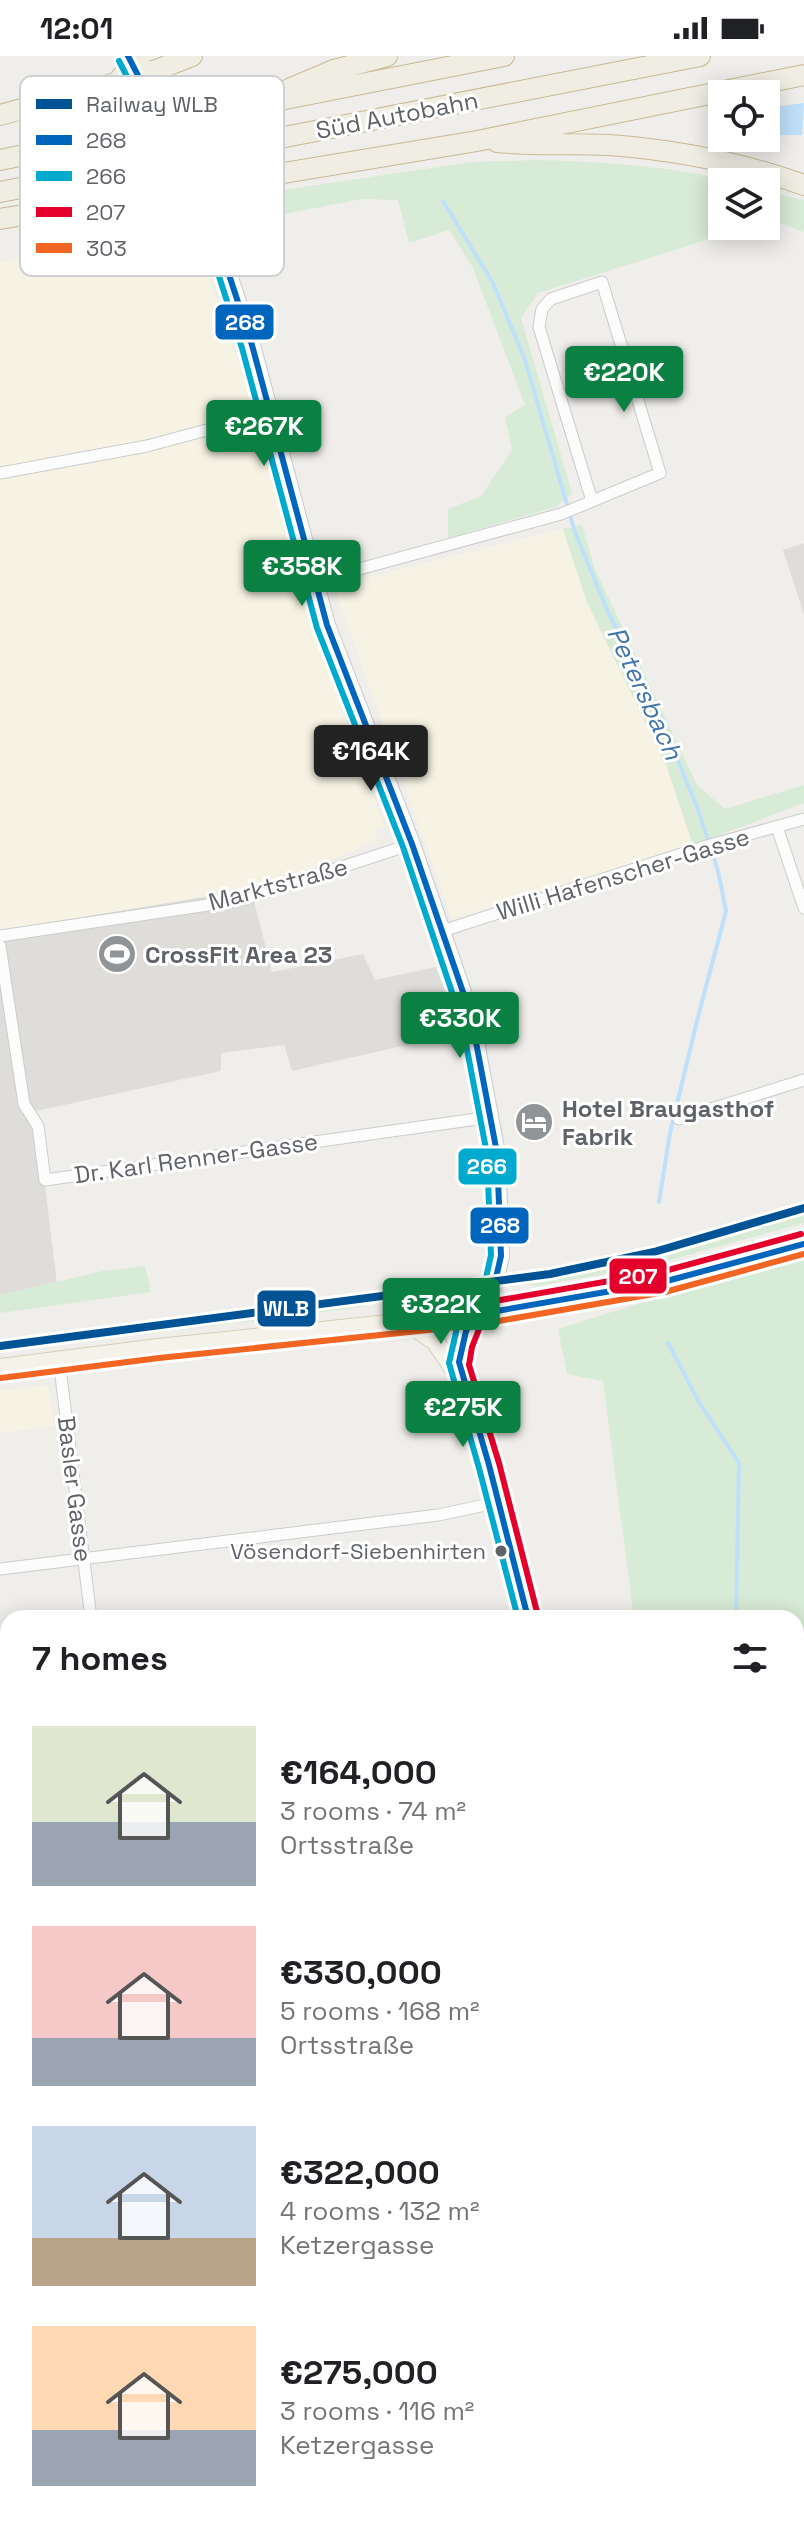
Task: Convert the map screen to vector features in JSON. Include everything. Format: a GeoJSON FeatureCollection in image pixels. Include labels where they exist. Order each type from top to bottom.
{"type":"FeatureCollection","features":[{"type":"Feature","properties":{"kind":"highway"},"geometry":{"type":"LineString","coordinates":[[122,76],[141,56]]}},
{"type":"Feature","properties":{"kind":"highway"},"geometry":{"type":"LineString","coordinates":[[159,69],[183,56]]}},
{"type":"Feature","properties":{"kind":"highway"},"geometry":{"type":"LineString","coordinates":[[138,76],[192,56]]}},
{"type":"Feature","properties":{"kind":"highway"},"geometry":{"type":"LineString","coordinates":[[284,91],[334,70],[387,56]]}},
{"type":"Feature","properties":{"kind":"highway","name":"Süd Autobahn"},"geometry":{"type":"LineString","coordinates":[[284,99],[504,56]]}},
{"type":"Feature","properties":{"kind":"highway","name":"Süd Autobahn"},"geometry":{"type":"LineString","coordinates":[[284,137],[700,56]]}},
{"type":"Feature","properties":{"kind":"highway"},"geometry":{"type":"LineString","coordinates":[[284,173],[477,141],[804,75]]}},
{"type":"Feature","properties":{"kind":"highway"},"geometry":{"type":"LineString","coordinates":[[0,115],[20,109]]}},
{"type":"Feature","properties":{"kind":"highway"},"geometry":{"type":"LineString","coordinates":[[477,141],[609,145],[686,155],[804,185]]}},
{"type":"Feature","properties":{"kind":"highway","name":"Süd Autobahn"},"geometry":{"type":"LineString","coordinates":[[0,160],[20,156]]}},
{"type":"Feature","properties":{"kind":"highway","name":"Süd Autobahn"},"geometry":{"type":"LineString","coordinates":[[0,192],[20,188]]}},
{"type":"Feature","properties":{"kind":"highway"},"geometry":{"type":"LineString","coordinates":[[0,219],[20,216]]}},
{"type":"Feature","properties":{"kind":"main road"},"geometry":{"type":"LineString","coordinates":[[128,56],[138,76]]}},
{"type":"Feature","properties":{"kind":"main road"},"geometry":{"type":"LineString","coordinates":[[230,276],[327,625],[412,844],[473,1026],[500,1183],[501,1256],[495,1282],[474,1315],[460,1353],[459,1366],[500,1502],[526,1610]]}},
{"type":"Feature","properties":{"kind":"main road"},"geometry":{"type":"LineString","coordinates":[[0,1368],[143,1349],[474,1315],[663,1282],[804,1244]]}},
{"type":"Feature","properties":{"kind":"main road"},"geometry":{"type":"LineString","coordinates":[[409,1323],[435,1341],[464,1384]]}},
{"type":"Feature","properties":{"kind":"street"},"geometry":{"type":"LineString","coordinates":[[315,581],[561,514],[660,473],[602,282],[551,299],[542,309],[539,327],[592,501]]}},
{"type":"Feature","properties":{"kind":"street"},"geometry":{"type":"LineString","coordinates":[[0,473],[147,446],[270,413]]}},
{"type":"Feature","properties":{"kind":"street","name":"Willi Hafenscher-Gasse"},"geometry":{"type":"LineString","coordinates":[[442,931],[718,842],[804,819]]}},
{"type":"Feature","properties":{"kind":"street"},"geometry":{"type":"LineString","coordinates":[[777,827],[804,908]]}},
{"type":"Feature","properties":{"kind":"street","name":"Marktstraße"},"geometry":{"type":"LineString","coordinates":[[0,936],[241,900],[412,844]]}},
{"type":"Feature","properties":{"kind":"street","name":"Dr. Karl Renner-Gasse"},"geometry":{"type":"LineString","coordinates":[[0,946],[24,1104],[38,1126],[45,1180],[491,1117]]}},
{"type":"Feature","properties":{"kind":"street"},"geometry":{"type":"LineString","coordinates":[[679,1119],[804,1080]]}},
{"type":"Feature","properties":{"kind":"street","name":"Basler Gasse"},"geometry":{"type":"LineString","coordinates":[[59,1360],[90,1610]]}},
{"type":"Feature","properties":{"kind":"street"},"geometry":{"type":"LineString","coordinates":[[0,1569],[438,1515],[500,1502]]}},
{"type":"Feature","properties":{"kind":"shaded area"},"geometry":{"type":"Polygon","coordinates":[[[20,258],[20,276],[209,276],[261,433],[308,616],[384,826],[374,830],[378,839],[326,863],[251,889],[0,931],[0,262],[20,258]]]}},
{"type":"Feature","properties":{"kind":"shaded area"},"geometry":{"type":"Polygon","coordinates":[[[563,529],[586,600],[667,767],[693,845],[452,919],[334,586],[563,529]]]}},
{"type":"Feature","properties":{"kind":"shaded area"},"geometry":{"type":"Polygon","coordinates":[[[804,543],[804,615],[783,550],[804,543]]]}},
{"type":"Feature","properties":{"kind":"shaded area"},"geometry":{"type":"Polygon","coordinates":[[[251,889],[272,972],[363,954],[375,980],[436,967],[460,1033],[292,1071],[284,1045],[221,1053],[221,1071],[36,1111],[57,1284],[0,1295],[0,931],[251,889]]]}},
{"type":"Feature","properties":{"kind":"shaded area"},"geometry":{"type":"Polygon","coordinates":[[[48,1385],[54,1426],[0,1433],[0,1391],[48,1385]]]}},
{"type":"Feature","properties":{"kind":"green space"},"geometry":{"type":"Polygon","coordinates":[[[536,160],[660,168],[708,176],[708,240],[538,293],[521,318],[572,493],[556,507],[448,538],[448,509],[481,496],[512,450],[505,417],[525,405],[473,268],[449,230],[409,243],[398,200],[362,199],[284,214],[284,190],[472,162],[536,160]]]}},
{"type":"Feature","properties":{"kind":"green space"},"geometry":{"type":"Polygon","coordinates":[[[780,194],[804,200],[804,232],[780,223],[780,194]]]}},
{"type":"Feature","properties":{"kind":"green space"},"geometry":{"type":"Polygon","coordinates":[[[582,525],[594,567],[697,785],[725,809],[804,785],[804,803],[693,845],[667,767],[586,600],[563,529],[582,525]]]}},
{"type":"Feature","properties":{"kind":"green space"},"geometry":{"type":"Polygon","coordinates":[[[804,1215],[804,1223],[641,1268],[536,1286],[525,1284],[648,1258],[804,1215]]]}},
{"type":"Feature","properties":{"kind":"green space"},"geometry":{"type":"Polygon","coordinates":[[[804,1257],[804,1610],[633,1610],[603,1381],[567,1374],[558,1329],[720,1278],[804,1257]]]}},
{"type":"Feature","properties":{"kind":"green space"},"geometry":{"type":"Polygon","coordinates":[[[145,1266],[151,1292],[0,1313],[0,1295],[103,1271],[145,1266]]]}},
{"type":"Feature","properties":{"kind":"green space"},"geometry":{"type":"Polygon","coordinates":[[[366,1303],[366,1306],[340,1310],[0,1352],[0,1349],[366,1303]]]}},
{"type":"Feature","properties":{"kind":"water"},"geometry":{"type":"Polygon","coordinates":[[[804,103],[802,135],[780,135],[780,106],[804,103]]]}},
{"type":"Feature","properties":{"kind":"waterway","name":"Petersbach"},"geometry":{"type":"LineString","coordinates":[[443,201],[493,283],[525,360],[575,532],[608,612],[659,714],[699,812],[718,871],[726,911],[670,1133],[659,1202]]}},
{"type":"Feature","properties":{"kind":"waterway","name":"Petersbach"},"geometry":{"type":"LineString","coordinates":[[668,1343],[699,1402],[739,1463],[736,1610]]}},
{"type":"Feature","properties":{"kind":"rail line","name":"WLB"},"geometry":{"type":"LineString","coordinates":[[0,1346],[550,1274],[654,1252],[804,1208]]}},
{"type":"Feature","properties":{"kind":"transit line","name":"268"},"geometry":{"type":"LineString","coordinates":[[128,56],[138,76]]}},
{"type":"Feature","properties":{"kind":"transit line","name":"266"},"geometry":{"type":"LineString","coordinates":[[119,61],[127,76]]}},
{"type":"Feature","properties":{"kind":"transit line","name":"266"},"geometry":{"type":"LineString","coordinates":[[219,276],[242,348],[317,628],[403,847],[465,1039],[487,1154],[491,1255],[486,1278],[457,1328],[449,1363],[516,1610]]}},
{"type":"Feature","properties":{"kind":"transit line","name":"268"},"geometry":{"type":"LineString","coordinates":[[229,276],[252,345],[327,625],[412,844],[464,995],[475,1037],[497,1153],[501,1256],[495,1282],[466,1331],[459,1362],[526,1610]]}},
{"type":"Feature","properties":{"kind":"transit line","name":"207"},"geometry":{"type":"LineString","coordinates":[[472,1305],[661,1272],[801,1234]]}},
{"type":"Feature","properties":{"kind":"transit line","name":"268"},"geometry":{"type":"LineString","coordinates":[[474,1315],[663,1282],[804,1244]]}},
{"type":"Feature","properties":{"kind":"transit line","name":"303"},"geometry":{"type":"LineString","coordinates":[[1,1378],[476,1325],[665,1292],[804,1254]]}},
{"type":"Feature","properties":{"kind":"transit line","name":"207"},"geometry":{"type":"LineString","coordinates":[[483,1319],[469,1365],[499,1463],[536,1610]]}},
{"type":"Feature","properties":{"kind":"place","name":"CrossFit Area 23"},"geometry":{"type":"Point","coordinates":[117,954]}},
{"type":"Feature","properties":{"kind":"place","name":"Hotel Braugasthof Fabrik"},"geometry":{"type":"Point","coordinates":[534,1122]}},
{"type":"Feature","properties":{"kind":"place","name":"Vösendorf-Siebenhirten"},"geometry":{"type":"Point","coordinates":[501,1551]}}]}
